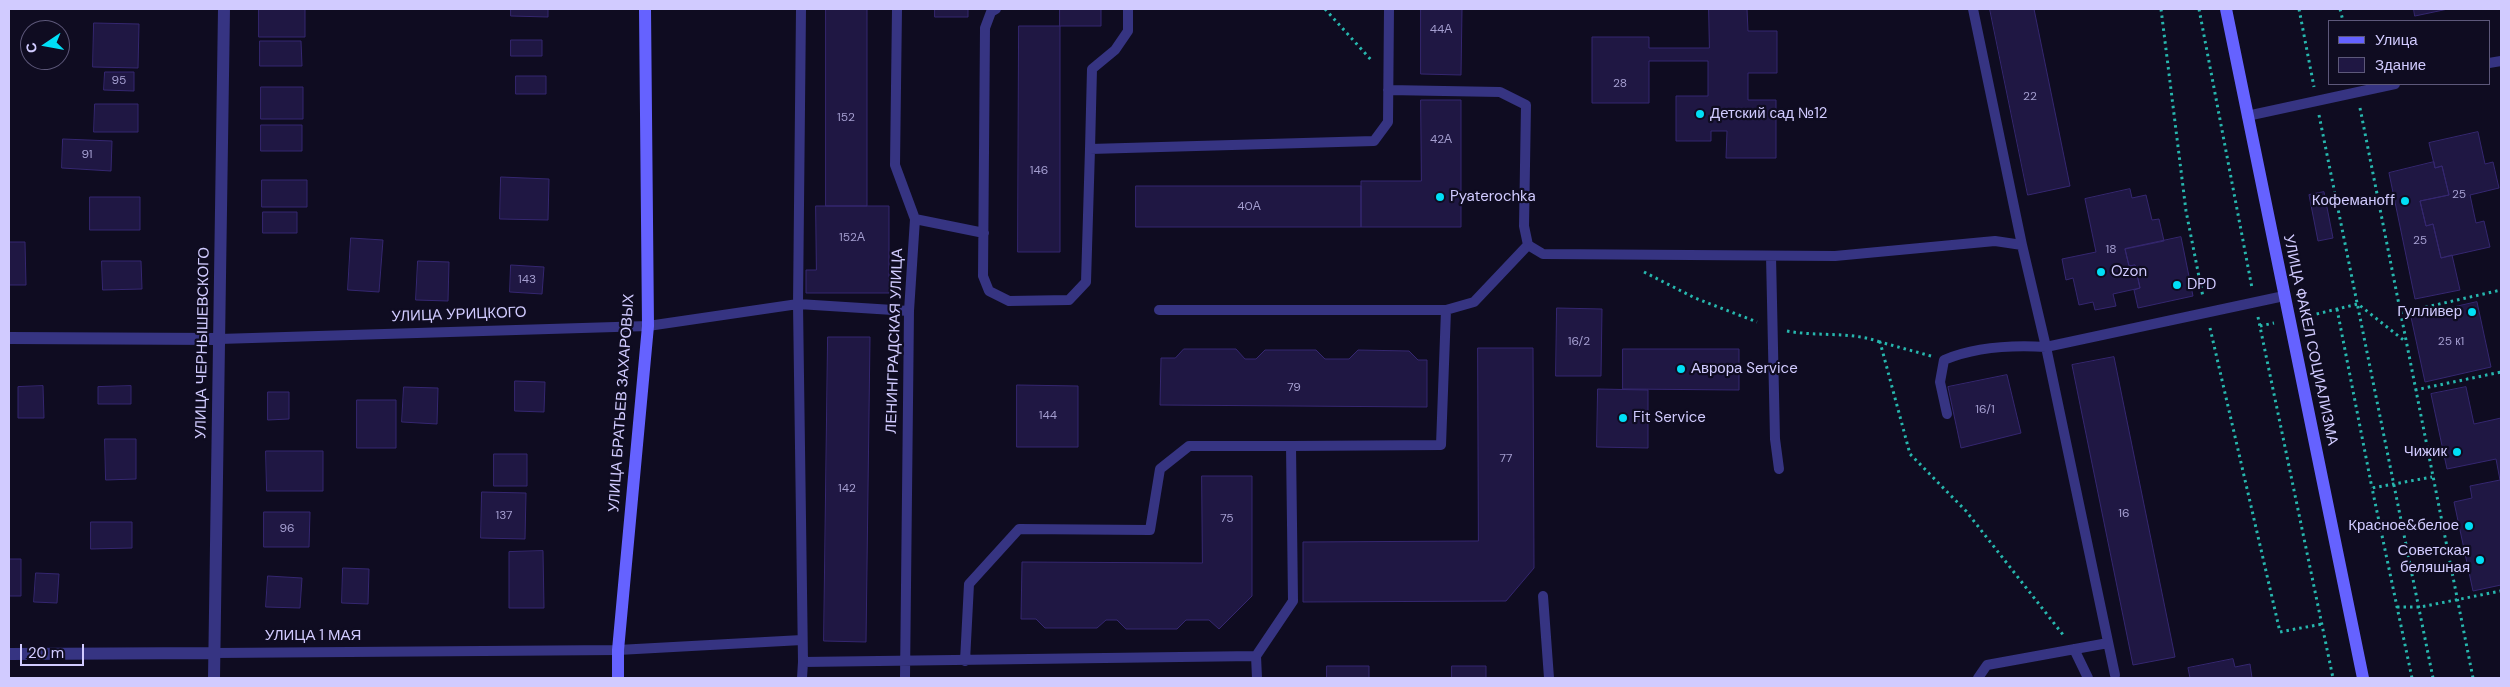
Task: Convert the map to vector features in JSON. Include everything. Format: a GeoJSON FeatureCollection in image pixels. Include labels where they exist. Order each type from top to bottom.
{"type":"FeatureCollection","features":[{"type":"Feature","properties":{"kind":"main road","name":"УЛИЦА БРАТЬЕВ ЗАХАРОВЫХ"},"geometry":{"type":"LineString","coordinates":[[618,678],[618,650],[648,326],[645,9]]}},
{"type":"Feature","properties":{"kind":"main road","name":"УЛИЦА ФАКЕЛ СОЦИАЛИЗМА"},"geometry":{"type":"LineString","coordinates":[[2226,9],[2363,678]]}},
{"type":"Feature","properties":{"kind":"street","name":"УЛИЦА ЧЕРНЫШЕВСКОГО"},"geometry":{"type":"LineString","coordinates":[[214,678],[224,9]]}},
{"type":"Feature","properties":{"kind":"street","name":"УЛИЦА УРИЦКОГО"},"geometry":{"type":"LineString","coordinates":[[9,338],[219,338]]}},
{"type":"Feature","properties":{"kind":"street","name":"УЛИЦА 1 МАЯ"},"geometry":{"type":"LineString","coordinates":[[9,654],[215,653]]}},
{"type":"Feature","properties":{"kind":"lane"},"geometry":{"type":"LineString","coordinates":[[801,9],[798,304],[802,678]]}},
{"type":"Feature","properties":{"kind":"lane","name":"ЛЕНИНГРАДСКАЯ УЛИЦА"},"geometry":{"type":"LineString","coordinates":[[897,9],[895,165],[915,219],[909,310],[905,678]]}},
{"type":"Feature","properties":{"kind":"lane"},"geometry":{"type":"LineString","coordinates":[[996,9],[991,12],[985,28],[983,276],[989,291],[1009,301],[1069,300],[1086,282],[1092,68],[1115,50],[1128,31],[1128,9]]}},
{"type":"Feature","properties":{"kind":"lane"},"geometry":{"type":"LineString","coordinates":[[1090,148],[1374,141],[1388,122],[1389,9]]}},
{"type":"Feature","properties":{"kind":"lane"},"geometry":{"type":"LineString","coordinates":[[1973,9],[2115,675]]}},
{"type":"Feature","properties":{"kind":"lane"},"geometry":{"type":"LineString","coordinates":[[2247,116],[2390,85]]}},
{"type":"Feature","properties":{"kind":"lane"},"geometry":{"type":"LineString","coordinates":[[1388,90],[1500,92],[1526,105],[1524,226],[1528,245],[1543,254],[1835,256],[1996,241],[2022,245]]}},
{"type":"Feature","properties":{"kind":"lane"},"geometry":{"type":"LineString","coordinates":[[915,219],[984,233]]}},
{"type":"Feature","properties":{"kind":"lane"},"geometry":{"type":"LineString","coordinates":[[1159,310],[1446,310],[1474,302],[1528,245]]}},
{"type":"Feature","properties":{"kind":"lane"},"geometry":{"type":"LineString","coordinates":[[1771,256],[1775,439],[1779,469]]}},
{"type":"Feature","properties":{"kind":"lane"},"geometry":{"type":"LineString","coordinates":[[1947,414],[1940,382],[1944,360],[1958,354],[2020,346],[2046,347],[2284,296]]}},
{"type":"Feature","properties":{"kind":"lane","name":"УЛИЦА УРИЦКОГО"},"geometry":{"type":"LineString","coordinates":[[219,338],[648,326],[798,304],[909,310]]}},
{"type":"Feature","properties":{"kind":"lane"},"geometry":{"type":"LineString","coordinates":[[965,661],[968,584],[1019,529],[1150,530],[1160,469],[1189,446],[1441,446],[1446,310]]}},
{"type":"Feature","properties":{"kind":"lane"},"geometry":{"type":"LineString","coordinates":[[1257,678],[1256,656],[1293,601],[1291,446]]}},
{"type":"Feature","properties":{"kind":"lane"},"geometry":{"type":"LineString","coordinates":[[1543,596],[1549,678]]}},
{"type":"Feature","properties":{"kind":"lane","name":"УЛИЦА 1 МАЯ"},"geometry":{"type":"LineString","coordinates":[[215,653],[618,650],[802,640]]}},
{"type":"Feature","properties":{"kind":"lane"},"geometry":{"type":"LineString","coordinates":[[1978,678],[1987,665],[2108,643]]}},
{"type":"Feature","properties":{"kind":"lane"},"geometry":{"type":"LineString","coordinates":[[2074,648],[2088,678]]}},
{"type":"Feature","properties":{"kind":"lane"},"geometry":{"type":"LineString","coordinates":[[802,662],[1256,656]]}},
{"type":"Feature","properties":{"kind":"path"},"geometry":{"type":"LineString","coordinates":[[1325,9],[1388,79]]}},
{"type":"Feature","properties":{"kind":"path"},"geometry":{"type":"LineString","coordinates":[[2161,9],[2186,211],[2206,312],[2280,632],[2322,624]]}},
{"type":"Feature","properties":{"kind":"path"},"geometry":{"type":"LineString","coordinates":[[2199,9],[2255,302],[2333,678]]}},
{"type":"Feature","properties":{"kind":"path"},"geometry":{"type":"LineString","coordinates":[[2299,9],[2433,678]]}},
{"type":"Feature","properties":{"kind":"path"},"geometry":{"type":"LineString","coordinates":[[2357,92],[2473,678]]}},
{"type":"Feature","properties":{"kind":"path"},"geometry":{"type":"LineString","coordinates":[[1636,268],[1695,298],[1772,328],[1806,335],[1864,336],[1944,360]]}},
{"type":"Feature","properties":{"kind":"path"},"geometry":{"type":"LineString","coordinates":[[2400,313],[2501,290]]}},
{"type":"Feature","properties":{"kind":"path"},"geometry":{"type":"LineString","coordinates":[[2260,326],[2358,304]]}},
{"type":"Feature","properties":{"kind":"path"},"geometry":{"type":"LineString","coordinates":[[2358,304],[2406,342]]}},
{"type":"Feature","properties":{"kind":"path"},"geometry":{"type":"LineString","coordinates":[[2337,309],[2412,678]]}},
{"type":"Feature","properties":{"kind":"path"},"geometry":{"type":"LineString","coordinates":[[1880,342],[1910,454],[1966,511],[2074,648]]}},
{"type":"Feature","properties":{"kind":"path"},"geometry":{"type":"LineString","coordinates":[[2415,390],[2501,372]]}},
{"type":"Feature","properties":{"kind":"path"},"geometry":{"type":"LineString","coordinates":[[2372,488],[2432,477]]}},
{"type":"Feature","properties":{"kind":"path"},"geometry":{"type":"LineString","coordinates":[[2397,607],[2420,607],[2501,591]]}},
{"type":"Feature","properties":{"kind":"building"},"geometry":{"type":"Polygon","coordinates":[[[259,9],[305,9],[305,37],[259,37],[259,9]]]}},
{"type":"Feature","properties":{"kind":"building"},"geometry":{"type":"Polygon","coordinates":[[[511,9],[548,9],[548,17],[511,16],[511,9]]]}},
{"type":"Feature","properties":{"kind":"building"},"geometry":{"type":"Polygon","coordinates":[[[826,9],[867,9],[867,206],[826,206],[826,9]]]}},
{"type":"Feature","properties":{"kind":"building"},"geometry":{"type":"Polygon","coordinates":[[[935,9],[968,9],[968,17],[935,17],[935,9]]]}},
{"type":"Feature","properties":{"kind":"building"},"geometry":{"type":"Polygon","coordinates":[[[1060,9],[1101,9],[1101,26],[1060,26],[1060,9]]]}},
{"type":"Feature","properties":{"kind":"building"},"geometry":{"type":"Polygon","coordinates":[[[1421,9],[1462,9],[1461,75],[1421,74],[1421,9]]]}},
{"type":"Feature","properties":{"kind":"building"},"geometry":{"type":"Polygon","coordinates":[[[1709,9],[1747,9],[1748,31],[1777,31],[1777,73],[1748,73],[1748,100],[1776,100],[1776,158],[1726,158],[1727,131],[1711,131],[1711,141],[1676,141],[1676,96],[1708,96],[1708,61],[1649,61],[1649,103],[1592,103],[1592,37],[1649,37],[1649,48],[1709,48],[1709,9]]]}},
{"type":"Feature","properties":{"kind":"building"},"geometry":{"type":"Polygon","coordinates":[[[1990,9],[2034,9],[2070,186],[2028,195],[1990,9]]]}},
{"type":"Feature","properties":{"kind":"building"},"geometry":{"type":"Polygon","coordinates":[[[2414,9],[2448,9],[2415,16],[2414,9]]]}},
{"type":"Feature","properties":{"kind":"building"},"geometry":{"type":"Polygon","coordinates":[[[94,23],[139,24],[138,68],[93,67],[94,23]]]}},
{"type":"Feature","properties":{"kind":"building"},"geometry":{"type":"Polygon","coordinates":[[[1019,26],[1060,26],[1060,252],[1018,252],[1019,26]]]}},
{"type":"Feature","properties":{"kind":"building"},"geometry":{"type":"Polygon","coordinates":[[[511,40],[542,40],[542,56],[511,56],[511,40]]]}},
{"type":"Feature","properties":{"kind":"building"},"geometry":{"type":"Polygon","coordinates":[[[260,41],[301,41],[302,66],[260,66],[260,41]]]}},
{"type":"Feature","properties":{"kind":"building"},"geometry":{"type":"Polygon","coordinates":[[[105,72],[134,72],[134,91],[104,90],[105,72]]]}},
{"type":"Feature","properties":{"kind":"building"},"geometry":{"type":"Polygon","coordinates":[[[516,76],[546,76],[546,94],[516,94],[516,76]]]}},
{"type":"Feature","properties":{"kind":"building"},"geometry":{"type":"Polygon","coordinates":[[[261,87],[303,87],[303,119],[261,119],[261,87]]]}},
{"type":"Feature","properties":{"kind":"building"},"geometry":{"type":"Polygon","coordinates":[[[1421,100],[1461,100],[1461,227],[1361,227],[1361,181],[1421,181],[1421,100]]]}},
{"type":"Feature","properties":{"kind":"building"},"geometry":{"type":"Polygon","coordinates":[[[95,104],[138,104],[138,132],[94,132],[95,104]]]}},
{"type":"Feature","properties":{"kind":"building"},"geometry":{"type":"Polygon","coordinates":[[[261,125],[302,125],[302,151],[261,151],[261,125]]]}},
{"type":"Feature","properties":{"kind":"building"},"geometry":{"type":"Polygon","coordinates":[[[2478,132],[2485,164],[2493,162],[2499,188],[2470,195],[2476,223],[2484,221],[2490,247],[2441,258],[2433,224],[2426,226],[2420,201],[2449,195],[2442,166],[2435,168],[2429,143],[2478,132]]]}},
{"type":"Feature","properties":{"kind":"building"},"geometry":{"type":"Polygon","coordinates":[[[63,139],[112,141],[111,171],[62,168],[63,139]]]}},
{"type":"Feature","properties":{"kind":"building"},"geometry":{"type":"Polygon","coordinates":[[[2434,162],[2435,168],[2442,166],[2449,195],[2420,201],[2426,226],[2433,224],[2441,258],[2452,255],[2460,290],[2415,299],[2389,173],[2434,162]]]}},
{"type":"Feature","properties":{"kind":"building"},"geometry":{"type":"Polygon","coordinates":[[[501,177],[549,179],[548,220],[500,219],[501,177]]]}},
{"type":"Feature","properties":{"kind":"building"},"geometry":{"type":"Polygon","coordinates":[[[262,180],[307,180],[307,207],[262,207],[262,180]]]}},
{"type":"Feature","properties":{"kind":"building"},"geometry":{"type":"Polygon","coordinates":[[[1136,186],[1361,186],[1361,227],[1136,227],[1136,186]]]}},
{"type":"Feature","properties":{"kind":"building"},"geometry":{"type":"Polygon","coordinates":[[[2130,189],[2132,198],[2146,195],[2152,220],[2159,219],[2164,241],[2125,249],[2129,266],[2135,265],[2140,288],[2113,294],[2116,306],[2095,310],[2093,302],[2079,305],[2073,278],[2066,280],[2062,259],[2096,252],[2085,199],[2130,189]]]}},
{"type":"Feature","properties":{"kind":"building"},"geometry":{"type":"Polygon","coordinates":[[[2324,192],[2333,238],[2318,241],[2309,195],[2324,192]]]}},
{"type":"Feature","properties":{"kind":"building"},"geometry":{"type":"Polygon","coordinates":[[[90,197],[140,197],[140,230],[90,230],[90,197]]]}},
{"type":"Feature","properties":{"kind":"building"},"geometry":{"type":"Polygon","coordinates":[[[816,206],[889,206],[889,293],[806,293],[806,270],[816,270],[816,206]]]}},
{"type":"Feature","properties":{"kind":"building"},"geometry":{"type":"Polygon","coordinates":[[[263,212],[297,212],[297,233],[263,233],[263,212]]]}},
{"type":"Feature","properties":{"kind":"building"},"geometry":{"type":"Polygon","coordinates":[[[2181,237],[2193,296],[2138,308],[2134,290],[2140,288],[2135,265],[2129,266],[2125,249],[2181,237]]]}},
{"type":"Feature","properties":{"kind":"building"},"geometry":{"type":"Polygon","coordinates":[[[351,238],[383,240],[379,292],[348,290],[351,238]]]}},
{"type":"Feature","properties":{"kind":"building"},"geometry":{"type":"Polygon","coordinates":[[[9,242],[25,242],[26,285],[9,285],[9,242]]]}},
{"type":"Feature","properties":{"kind":"building"},"geometry":{"type":"Polygon","coordinates":[[[102,261],[141,261],[142,289],[103,290],[102,261]]]}},
{"type":"Feature","properties":{"kind":"building"},"geometry":{"type":"Polygon","coordinates":[[[418,261],[449,262],[448,301],[416,300],[418,261]]]}},
{"type":"Feature","properties":{"kind":"building"},"geometry":{"type":"Polygon","coordinates":[[[511,265],[544,267],[542,294],[510,292],[511,265]]]}},
{"type":"Feature","properties":{"kind":"building"},"geometry":{"type":"Polygon","coordinates":[[[2477,302],[2491,367],[2425,382],[2411,317],[2477,302]]]}},
{"type":"Feature","properties":{"kind":"building"},"geometry":{"type":"Polygon","coordinates":[[[1557,308],[1602,309],[1601,376],[1556,376],[1557,308]]]}},
{"type":"Feature","properties":{"kind":"building"},"geometry":{"type":"Polygon","coordinates":[[[828,337],[870,337],[866,642],[824,641],[828,337]]]}},
{"type":"Feature","properties":{"kind":"building"},"geometry":{"type":"Polygon","coordinates":[[[1478,348],[1533,348],[1534,568],[1506,601],[1303,602],[1303,542],[1478,541],[1478,348]]]}},
{"type":"Feature","properties":{"kind":"building"},"geometry":{"type":"Polygon","coordinates":[[[1184,349],[1236,349],[1245,359],[1256,359],[1265,350],[1316,350],[1325,359],[1349,359],[1358,350],[1409,351],[1418,360],[1427,360],[1427,407],[1160,405],[1161,358],[1175,358],[1184,349]]]}},
{"type":"Feature","properties":{"kind":"building","name":"Аврора Service"},"geometry":{"type":"Polygon","coordinates":[[[1623,349],[1739,349],[1739,390],[1623,389],[1623,349]]]}},
{"type":"Feature","properties":{"kind":"building"},"geometry":{"type":"Polygon","coordinates":[[[2114,357],[2175,657],[2133,665],[2072,365],[2114,357]]]}},
{"type":"Feature","properties":{"kind":"building"},"geometry":{"type":"Polygon","coordinates":[[[2007,375],[2021,433],[1961,448],[1948,387],[2007,375]]]}},
{"type":"Feature","properties":{"kind":"building"},"geometry":{"type":"Polygon","coordinates":[[[515,381],[545,382],[544,412],[515,411],[515,381]]]}},
{"type":"Feature","properties":{"kind":"building"},"geometry":{"type":"Polygon","coordinates":[[[1017,385],[1078,386],[1078,447],[1017,447],[1017,385]]]}},
{"type":"Feature","properties":{"kind":"building"},"geometry":{"type":"Polygon","coordinates":[[[43,386],[44,418],[18,418],[18,387],[43,386]]]}},
{"type":"Feature","properties":{"kind":"building"},"geometry":{"type":"Polygon","coordinates":[[[131,386],[131,404],[98,404],[98,387],[131,386]]]}},
{"type":"Feature","properties":{"kind":"building"},"geometry":{"type":"Polygon","coordinates":[[[404,387],[438,388],[437,424],[402,422],[404,387]]]}},
{"type":"Feature","properties":{"kind":"building"},"geometry":{"type":"Polygon","coordinates":[[[2466,387],[2474,424],[2501,418],[2501,585],[2473,591],[2454,502],[2472,498],[2470,486],[2500,480],[2496,459],[2447,469],[2431,394],[2466,387]]]}},
{"type":"Feature","properties":{"kind":"building","name":"Fit Service"},"geometry":{"type":"Polygon","coordinates":[[[1598,389],[1648,390],[1648,448],[1597,447],[1598,389]]]}},
{"type":"Feature","properties":{"kind":"building"},"geometry":{"type":"Polygon","coordinates":[[[268,392],[289,392],[289,419],[268,420],[268,392]]]}},
{"type":"Feature","properties":{"kind":"building"},"geometry":{"type":"Polygon","coordinates":[[[357,400],[396,400],[396,448],[357,448],[357,400]]]}},
{"type":"Feature","properties":{"kind":"building"},"geometry":{"type":"Polygon","coordinates":[[[105,439],[136,439],[136,479],[106,480],[105,439]]]}},
{"type":"Feature","properties":{"kind":"building"},"geometry":{"type":"Polygon","coordinates":[[[266,451],[323,451],[323,491],[267,491],[266,451]]]}},
{"type":"Feature","properties":{"kind":"building"},"geometry":{"type":"Polygon","coordinates":[[[494,454],[527,454],[527,486],[494,486],[494,454]]]}},
{"type":"Feature","properties":{"kind":"building"},"geometry":{"type":"Polygon","coordinates":[[[1202,476],[1252,476],[1252,596],[1219,629],[1209,620],[1186,620],[1177,629],[1126,629],[1117,620],[1106,620],[1097,628],[1045,628],[1036,619],[1021,619],[1022,562],[1202,563],[1202,476]]]}},
{"type":"Feature","properties":{"kind":"building"},"geometry":{"type":"Polygon","coordinates":[[[482,492],[526,493],[525,539],[481,538],[482,492]]]}},
{"type":"Feature","properties":{"kind":"building"},"geometry":{"type":"Polygon","coordinates":[[[264,512],[310,512],[309,547],[264,547],[264,512]]]}},
{"type":"Feature","properties":{"kind":"building"},"geometry":{"type":"Polygon","coordinates":[[[91,522],[132,522],[132,548],[91,549],[91,522]]]}},
{"type":"Feature","properties":{"kind":"building"},"geometry":{"type":"Polygon","coordinates":[[[543,551],[544,608],[509,608],[509,552],[543,551]]]}},
{"type":"Feature","properties":{"kind":"building"},"geometry":{"type":"Polygon","coordinates":[[[9,559],[21,559],[21,596],[9,596],[9,559]]]}},
{"type":"Feature","properties":{"kind":"building"},"geometry":{"type":"Polygon","coordinates":[[[343,568],[369,569],[368,604],[342,603],[343,568]]]}},
{"type":"Feature","properties":{"kind":"building"},"geometry":{"type":"Polygon","coordinates":[[[36,573],[59,574],[57,603],[34,602],[36,573]]]}},
{"type":"Feature","properties":{"kind":"building"},"geometry":{"type":"Polygon","coordinates":[[[268,576],[302,578],[300,608],[266,607],[268,576]]]}},
{"type":"Feature","properties":{"kind":"building"},"geometry":{"type":"Polygon","coordinates":[[[2233,659],[2235,667],[2250,664],[2252,678],[2190,678],[2188,668],[2233,659]]]}},
{"type":"Feature","properties":{"kind":"building"},"geometry":{"type":"Polygon","coordinates":[[[1327,666],[1369,666],[1369,678],[1327,678],[1327,666]]]}},
{"type":"Feature","properties":{"kind":"building"},"geometry":{"type":"Polygon","coordinates":[[[1452,666],[1486,666],[1486,678],[1452,678],[1452,666]]]}},
{"type":"Feature","properties":{"kind":"place","name":"Детский сад №12"},"geometry":{"type":"Point","coordinates":[1700,114]}},
{"type":"Feature","properties":{"kind":"place","name":"Pyaterochka"},"geometry":{"type":"Point","coordinates":[1440,197]}},
{"type":"Feature","properties":{"kind":"place","name":"Кофеманоff"},"geometry":{"type":"Point","coordinates":[2405,201]}},
{"type":"Feature","properties":{"kind":"place","name":"Ozon"},"geometry":{"type":"Point","coordinates":[2101,272]}},
{"type":"Feature","properties":{"kind":"place","name":"DPD"},"geometry":{"type":"Point","coordinates":[2177,285]}},
{"type":"Feature","properties":{"kind":"place","name":"Гулливер"},"geometry":{"type":"Point","coordinates":[2472,312]}},
{"type":"Feature","properties":{"kind":"place","name":"Аврора Service"},"geometry":{"type":"Point","coordinates":[1681,369]}},
{"type":"Feature","properties":{"kind":"place","name":"Fit Service"},"geometry":{"type":"Point","coordinates":[1623,418]}},
{"type":"Feature","properties":{"kind":"place","name":"Чижик"},"geometry":{"type":"Point","coordinates":[2457,452]}},
{"type":"Feature","properties":{"kind":"place","name":"Красное&белое"},"geometry":{"type":"Point","coordinates":[2469,526]}},
{"type":"Feature","properties":{"kind":"place","name":"Советская беляшная"},"geometry":{"type":"Point","coordinates":[2480,560]}}]}
